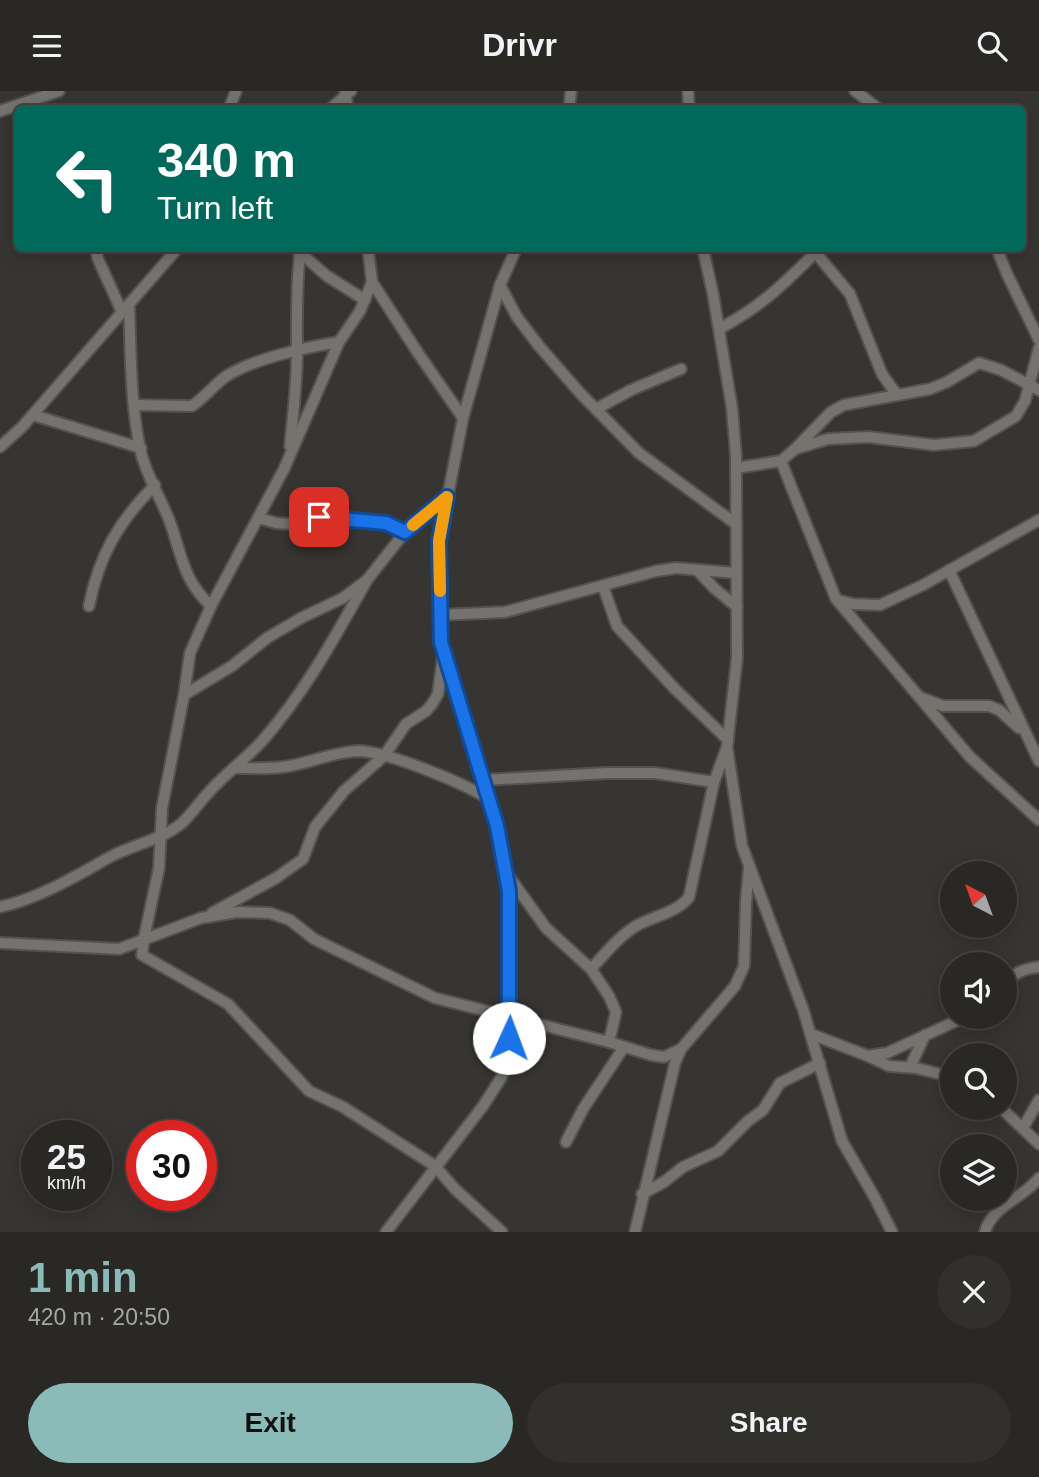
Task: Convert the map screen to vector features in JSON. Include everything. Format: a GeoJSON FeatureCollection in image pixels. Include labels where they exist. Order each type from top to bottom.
{"type":"FeatureCollection","features":[{"type":"Feature","properties":{"kind":"street"},"geometry":{"type":"LineString","coordinates":[[855,91],[874,105]]}},
{"type":"Feature","properties":{"kind":"street"},"geometry":{"type":"LineString","coordinates":[[24,105],[56,92]]}},
{"type":"Feature","properties":{"kind":"street"},"geometry":{"type":"LineString","coordinates":[[334,105],[347,92]]}},
{"type":"Feature","properties":{"kind":"street"},"geometry":{"type":"LineString","coordinates":[[97,252],[125,308],[134,405],[146,468],[155,485],[190,582],[211,606]]}},
{"type":"Feature","properties":{"kind":"street"},"geometry":{"type":"LineString","coordinates":[[0,447],[33,415],[174,252]]}},
{"type":"Feature","properties":{"kind":"street"},"geometry":{"type":"LineString","coordinates":[[288,459],[295,398],[297,252]]}},
{"type":"Feature","properties":{"kind":"street"},"geometry":{"type":"LineString","coordinates":[[298,252],[327,276],[365,300]]}},
{"type":"Feature","properties":{"kind":"street"},"geometry":{"type":"LineString","coordinates":[[368,252],[372,282],[463,418]]}},
{"type":"Feature","properties":{"kind":"street"},"geometry":{"type":"LineString","coordinates":[[0,943],[119,949],[201,918],[276,879],[296,865],[308,850],[315,827],[344,791],[384,756],[406,724],[426,712],[438,694],[443,650],[439,541],[447,497],[463,418],[500,285],[515,252]]}},
{"type":"Feature","properties":{"kind":"street"},"geometry":{"type":"LineString","coordinates":[[591,969],[616,941],[634,927],[682,905],[689,897],[714,782],[728,743],[737,659],[736,468],[732,408],[704,252]]}},
{"type":"Feature","properties":{"kind":"street"},"geometry":{"type":"LineString","coordinates":[[719,329],[750,313],[770,297],[815,252]]}},
{"type":"Feature","properties":{"kind":"street"},"geometry":{"type":"LineString","coordinates":[[818,252],[850,295],[882,375],[897,395]]}},
{"type":"Feature","properties":{"kind":"street"},"geometry":{"type":"LineString","coordinates":[[999,252],[1039,340]]}},
{"type":"Feature","properties":{"kind":"street"},"geometry":{"type":"LineString","coordinates":[[372,282],[365,300],[339,342],[288,459],[211,606],[190,653],[162,808],[159,868],[142,955],[228,1004],[309,1091],[343,1107],[435,1166],[455,1189],[502,1232]]}},
{"type":"Feature","properties":{"kind":"street"},"geometry":{"type":"LineString","coordinates":[[500,285],[517,317],[539,346],[639,453],[736,524]]}},
{"type":"Feature","properties":{"kind":"street"},"geometry":{"type":"LineString","coordinates":[[134,405],[192,406],[227,376],[246,367],[297,351],[339,342]]}},
{"type":"Feature","properties":{"kind":"street"},"geometry":{"type":"LineString","coordinates":[[795,449],[828,439],[868,437],[934,445],[974,440],[1016,416],[1034,388],[1039,348]]}},
{"type":"Feature","properties":{"kind":"street"},"geometry":{"type":"LineString","coordinates":[[736,468],[781,461],[831,412],[844,405],[938,385],[979,363],[1001,370],[1034,388]]}},
{"type":"Feature","properties":{"kind":"street"},"geometry":{"type":"LineString","coordinates":[[596,409],[631,390],[681,369]]}},
{"type":"Feature","properties":{"kind":"street"},"geometry":{"type":"LineString","coordinates":[[33,415],[141,448]]}},
{"type":"Feature","properties":{"kind":"street"},"geometry":{"type":"LineString","coordinates":[[781,461],[836,599],[866,638],[970,757],[1039,820]]}},
{"type":"Feature","properties":{"kind":"street"},"geometry":{"type":"LineString","coordinates":[[89,606],[102,559],[120,524],[155,485]]}},
{"type":"Feature","properties":{"kind":"street"},"geometry":{"type":"LineString","coordinates":[[0,908],[22,902],[112,856],[161,837],[182,823],[211,789],[262,741],[319,666],[367,580],[405,532],[447,497]]}},
{"type":"Feature","properties":{"kind":"street"},"geometry":{"type":"LineString","coordinates":[[259,518],[283,523],[314,517],[336,521],[386,523],[405,532]]}},
{"type":"Feature","properties":{"kind":"street"},"geometry":{"type":"LineString","coordinates":[[836,599],[853,604],[880,605],[923,585],[1039,520]]}},
{"type":"Feature","properties":{"kind":"street"},"geometry":{"type":"LineString","coordinates":[[440,615],[505,612],[676,568],[736,573]]}},
{"type":"Feature","properties":{"kind":"street"},"geometry":{"type":"LineString","coordinates":[[698,570],[737,607]]}},
{"type":"Feature","properties":{"kind":"street"},"geometry":{"type":"LineString","coordinates":[[949,570],[1039,761]]}},
{"type":"Feature","properties":{"kind":"street"},"geometry":{"type":"LineString","coordinates":[[184,695],[232,666],[267,638],[343,598],[367,580]]}},
{"type":"Feature","properties":{"kind":"street"},"geometry":{"type":"LineString","coordinates":[[603,586],[617,626],[728,743],[742,846],[811,1034],[842,1141],[875,1198],[890,1231]]}},
{"type":"Feature","properties":{"kind":"street"},"geometry":{"type":"LineString","coordinates":[[386,1232],[483,1107],[501,1078],[508,1059],[509,891],[506,872],[497,826],[443,650]]}},
{"type":"Feature","properties":{"kind":"street"},"geometry":{"type":"LineString","coordinates":[[919,697],[943,706],[989,706],[999,710],[1025,734]]}},
{"type":"Feature","properties":{"kind":"street"},"geometry":{"type":"LineString","coordinates":[[234,768],[284,767],[338,753],[360,751],[384,756],[464,784],[489,799]]}},
{"type":"Feature","properties":{"kind":"street"},"geometry":{"type":"LineString","coordinates":[[484,781],[643,773],[714,782]]}},
{"type":"Feature","properties":{"kind":"street"},"geometry":{"type":"LineString","coordinates":[[635,1232],[669,1084],[681,1049],[735,986],[744,966],[749,865]]}},
{"type":"Feature","properties":{"kind":"street"},"geometry":{"type":"LineString","coordinates":[[506,872],[546,928],[591,969],[610,996],[615,1009],[609,1042]]}},
{"type":"Feature","properties":{"kind":"street"},"geometry":{"type":"LineString","coordinates":[[201,918],[237,912],[270,913],[290,920],[314,939],[435,998],[664,1057],[681,1049]]}},
{"type":"Feature","properties":{"kind":"street"},"geometry":{"type":"LineString","coordinates":[[1017,972],[1039,967]]}},
{"type":"Feature","properties":{"kind":"street"},"geometry":{"type":"LineString","coordinates":[[868,1056],[887,1052],[940,1028]]}},
{"type":"Feature","properties":{"kind":"street"},"geometry":{"type":"LineString","coordinates":[[811,1034],[889,1066],[910,1067],[940,1074]]}},
{"type":"Feature","properties":{"kind":"street"},"geometry":{"type":"LineString","coordinates":[[910,1067],[925,1035]]}},
{"type":"Feature","properties":{"kind":"street"},"geometry":{"type":"LineString","coordinates":[[566,1142],[583,1109],[624,1047]]}},
{"type":"Feature","properties":{"kind":"street"},"geometry":{"type":"LineString","coordinates":[[642,1194],[683,1167],[718,1151],[763,1110],[780,1083],[820,1063]]}},
{"type":"Feature","properties":{"kind":"street"},"geometry":{"type":"LineString","coordinates":[[1023,1128],[1039,1100]]}},
{"type":"Feature","properties":{"kind":"street"},"geometry":{"type":"LineString","coordinates":[[1014,1120],[1039,1144]]}},
{"type":"Feature","properties":{"kind":"street"},"geometry":{"type":"LineString","coordinates":[[985,1232],[991,1217],[1023,1195],[1039,1178]]}},
{"type":"Feature","properties":{"kind":"slow traffic"},"geometry":{"type":"LineString","coordinates":[[413,525],[447,497],[439,541],[440,591]]}},
{"type":"Feature","properties":{"kind":"route"},"geometry":{"type":"LineString","coordinates":[[319,517],[336,521],[386,523],[405,532],[447,497],[439,541],[441,642],[497,826],[509,891],[509,1038]]}}]}
